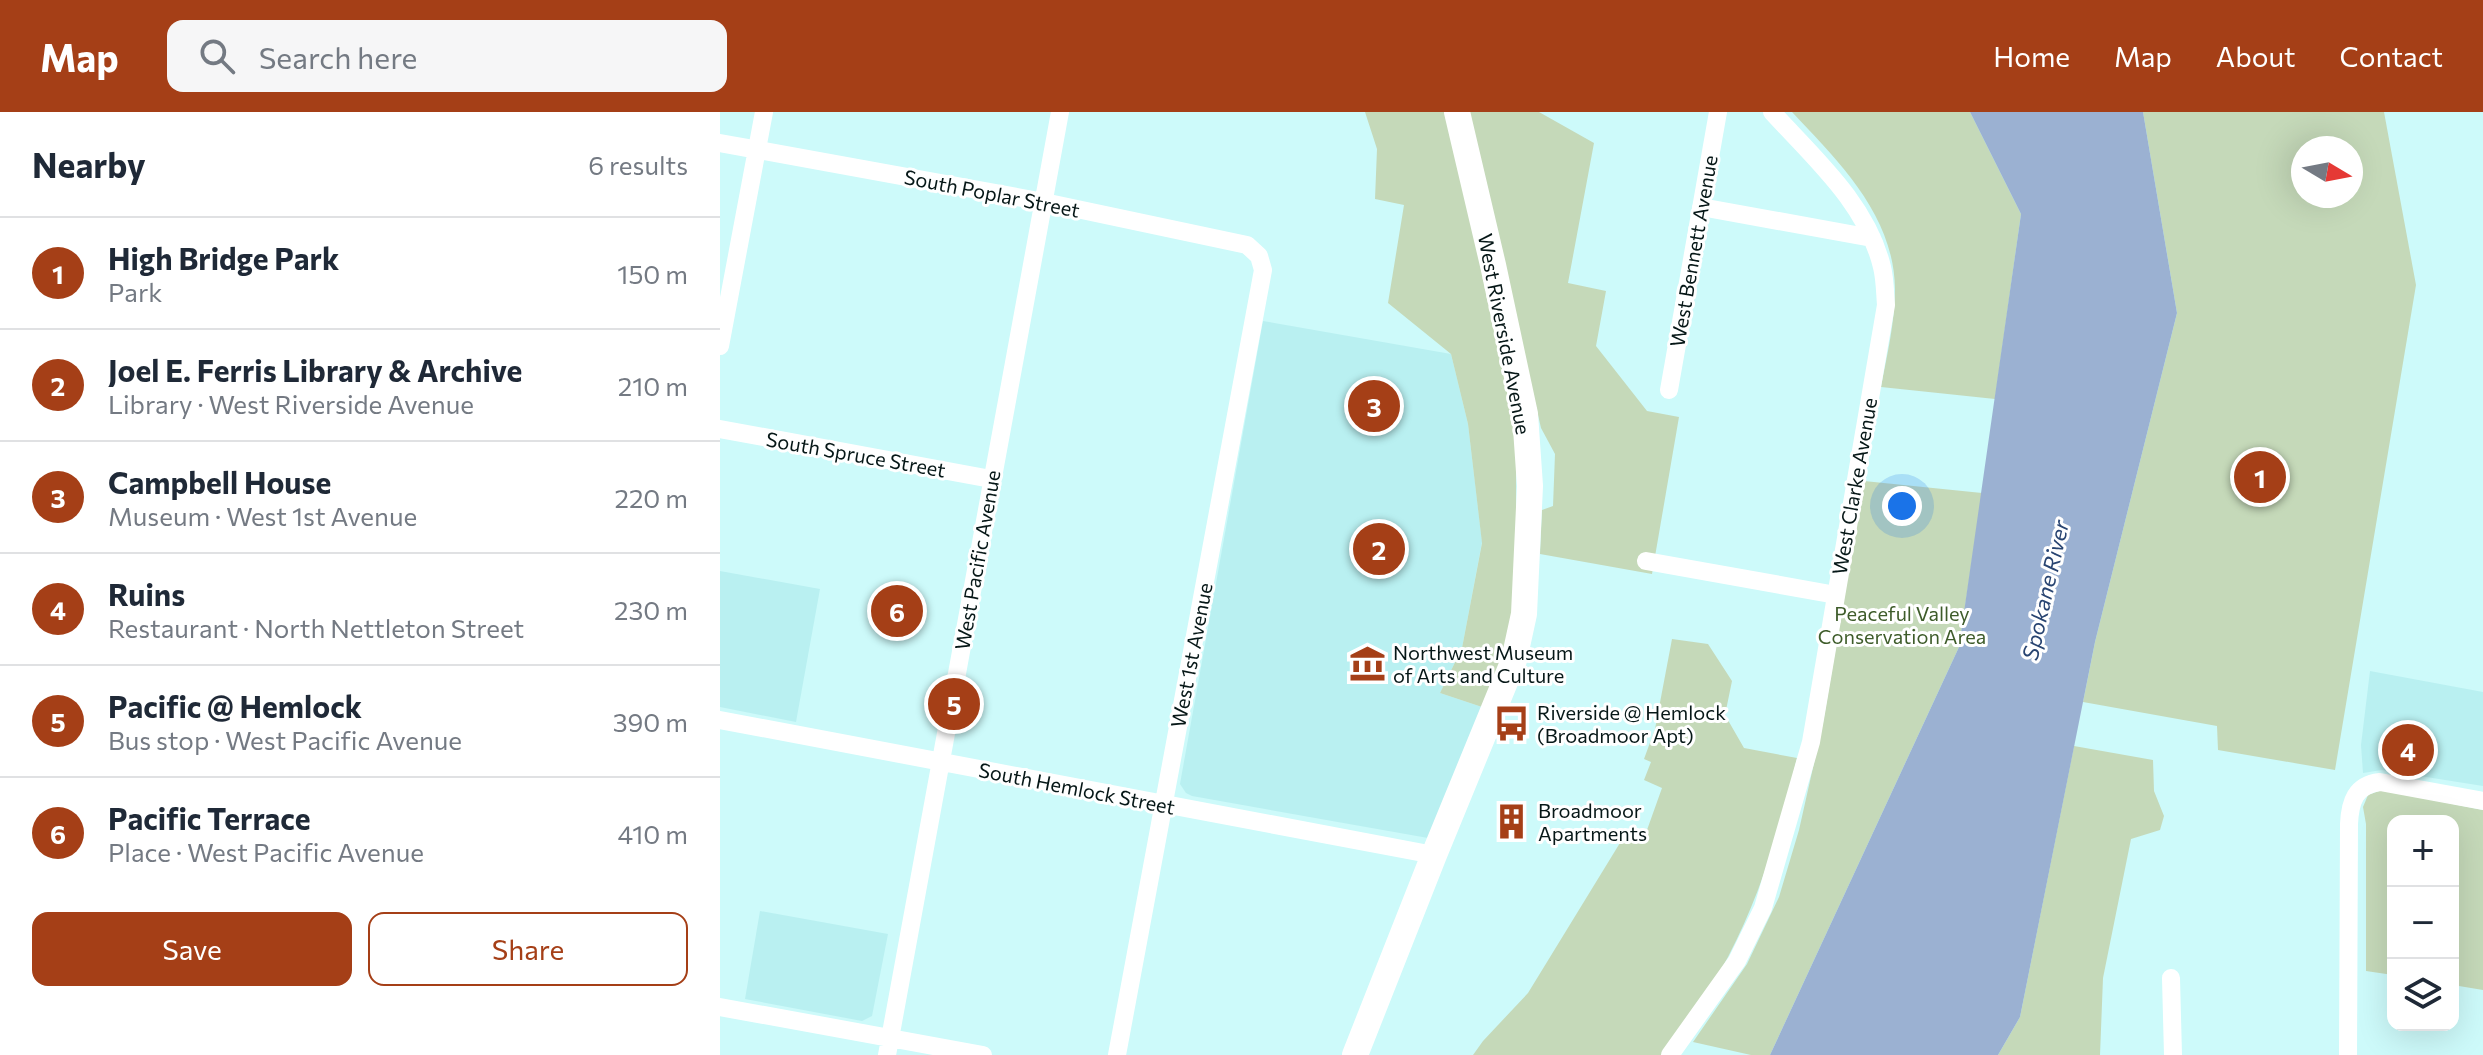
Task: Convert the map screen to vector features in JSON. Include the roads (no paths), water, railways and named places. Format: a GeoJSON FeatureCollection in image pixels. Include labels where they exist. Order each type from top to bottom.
{"type":"FeatureCollection","features":[{"type":"Feature","properties":{"kind":"main road","name":"West Riverside Avenue"},"geometry":{"type":"LineString","coordinates":[[1355,1055],[1514,660],[1524,614],[1530,486],[1525,414],[1457,112]]}},
{"type":"Feature","properties":{"kind":"street"},"geometry":{"type":"LineString","coordinates":[[720,346],[764,112]]}},
{"type":"Feature","properties":{"kind":"street","name":"West Pacific Avenue"},"geometry":{"type":"LineString","coordinates":[[888,1046],[1060,112]]}},
{"type":"Feature","properties":{"kind":"street","name":"West Bennett Avenue"},"geometry":{"type":"LineString","coordinates":[[1669,390],[1718,112]]}},
{"type":"Feature","properties":{"kind":"street","name":"West Clarke Avenue"},"geometry":{"type":"LineString","coordinates":[[1670,1055],[1737,961],[1763,908],[1811,742],[1886,305],[1883,268],[1872,238],[1851,199],[1772,112]]}},
{"type":"Feature","properties":{"kind":"street","name":"South Poplar Street"},"geometry":{"type":"LineString","coordinates":[[720,143],[1044,202],[1247,245],[1259,256]]}},
{"type":"Feature","properties":{"kind":"street"},"geometry":{"type":"LineString","coordinates":[[1701,207],[1872,238]]}},
{"type":"Feature","properties":{"kind":"street","name":"West 1st Avenue"},"geometry":{"type":"LineString","coordinates":[[1117,1055],[1263,270],[1259,256]]}},
{"type":"Feature","properties":{"kind":"street","name":"South Spruce Street"},"geometry":{"type":"LineString","coordinates":[[720,429],[991,479]]}},
{"type":"Feature","properties":{"kind":"street"},"geometry":{"type":"LineString","coordinates":[[1646,561],[1836,595]]}},
{"type":"Feature","properties":{"kind":"street","name":"South Hemlock Street"},"geometry":{"type":"LineString","coordinates":[[720,720],[1434,855]]}},
{"type":"Feature","properties":{"kind":"street"},"geometry":{"type":"LineString","coordinates":[[2348,1055],[2351,802],[2364,787],[2384,783],[2483,801]]}},
{"type":"Feature","properties":{"kind":"street"},"geometry":{"type":"LineString","coordinates":[[2171,978],[2173,1055]]}},
{"type":"Feature","properties":{"kind":"street"},"geometry":{"type":"LineString","coordinates":[[720,1007],[888,1046],[983,1055]]}},
{"type":"Feature","properties":{"kind":"water","name":"Spokane River"},"geometry":{"type":"Polygon","coordinates":[[[1970,112],[2143,112],[2177,313],[2095,642],[2020,1017],[1998,1055],[1770,1055],[1959,647],[2021,214],[1970,112]]]}},
{"type":"Feature","properties":{"kind":"place","name":"Campbell House"},"geometry":{"type":"Point","coordinates":[1374,406]}},
{"type":"Feature","properties":{"kind":"place","name":"High Bridge Park"},"geometry":{"type":"Point","coordinates":[2260,477]}},
{"type":"Feature","properties":{"kind":"place","name":"Joel E. Ferris Library & Archive"},"geometry":{"type":"Point","coordinates":[1379,549]}},
{"type":"Feature","properties":{"kind":"place","name":"Pacific Terrace"},"geometry":{"type":"Point","coordinates":[897,611]}},
{"type":"Feature","properties":{"kind":"place","name":"Northwest Museum of Arts and Culture"},"geometry":{"type":"Point","coordinates":[1367,664]}},
{"type":"Feature","properties":{"kind":"place","name":"Pacific @ Hemlock"},"geometry":{"type":"Point","coordinates":[954,704]}},
{"type":"Feature","properties":{"kind":"place","name":"Riverside @ Hemlock (Broadmoor Apt)"},"geometry":{"type":"Point","coordinates":[1511,724]}},
{"type":"Feature","properties":{"kind":"place","name":"Ruins"},"geometry":{"type":"Point","coordinates":[2408,750]}},
{"type":"Feature","properties":{"kind":"place","name":"Broadmoor Apartments"},"geometry":{"type":"Point","coordinates":[1512,822]}},
{"type":"Feature","properties":{"kind":"park label","name":"Peaceful Valley Conservation Area"},"geometry":{"type":"Point","coordinates":[1902,624]}}]}
